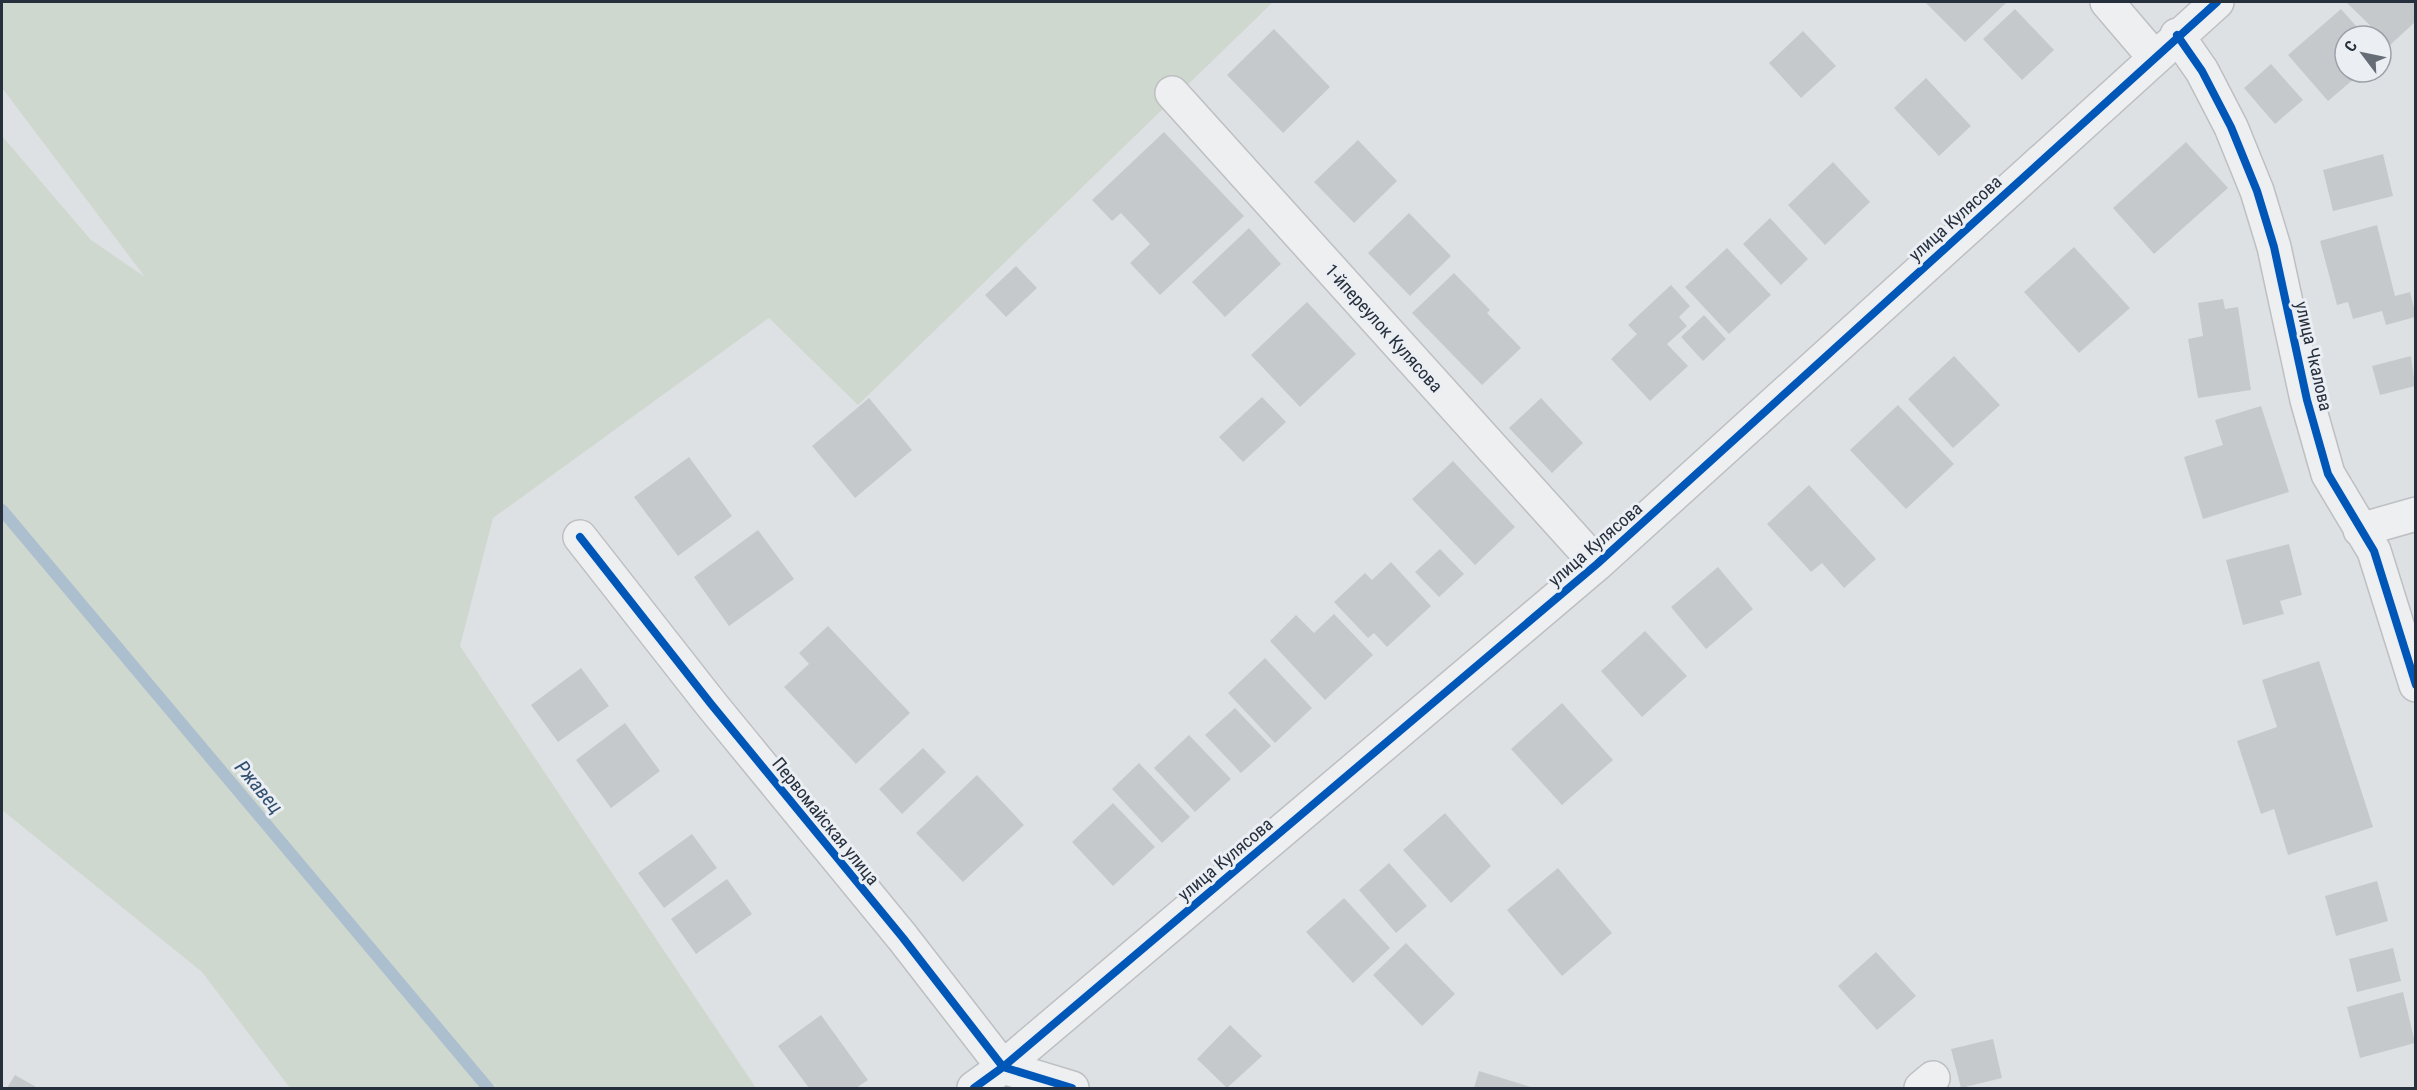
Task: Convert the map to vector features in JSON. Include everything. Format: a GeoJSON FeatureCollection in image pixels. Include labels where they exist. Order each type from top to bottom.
{"type":"FeatureCollection","features":[{"type":"Feature","properties":{"kind":"street"},"geometry":{"type":"LineString","coordinates":[[2107,2],[2154,57]]}},
{"type":"Feature","properties":{"kind":"street","name":"улица Кулясова"},"geometry":{"type":"LineString","coordinates":[[974,1089],[1003,1067],[1597,564],[2217,2]]}},
{"type":"Feature","properties":{"kind":"street","name":"улица Чкалова"},"geometry":{"type":"LineString","coordinates":[[2178,35],[2202,70],[2231,127],[2257,191],[2274,247],[2307,400],[2328,474],[2374,550],[2415,685]]}},
{"type":"Feature","properties":{"kind":"street","name":"1-йпереулок Кулясова"},"geometry":{"type":"LineString","coordinates":[[1172,93],[1597,564]]}},
{"type":"Feature","properties":{"kind":"street"},"geometry":{"type":"LineString","coordinates":[[2360,530],[2415,514]]}},
{"type":"Feature","properties":{"kind":"street","name":"Первомайская улица"},"geometry":{"type":"LineString","coordinates":[[580,537],[711,704],[903,938],[1003,1067]]}},
{"type":"Feature","properties":{"kind":"street"},"geometry":{"type":"LineString","coordinates":[[1003,1067],[1072,1089]]}},
{"type":"Feature","properties":{"kind":"shaded area"},"geometry":{"type":"Polygon","coordinates":[[[2,2],[1273,2],[858,405],[769,318],[493,518],[460,646],[756,1088],[290,1088],[202,972],[2,810],[2,136],[91,240],[145,277],[2,88],[2,2]]]}},
{"type":"Feature","properties":{"kind":"building"},"geometry":{"type":"Polygon","coordinates":[[[1925,2],[2007,2],[1965,42],[1925,2]]]}},
{"type":"Feature","properties":{"kind":"building"},"geometry":{"type":"Polygon","coordinates":[[[2346,2],[2415,2],[2415,22],[2393,42],[2393,24],[2369,24],[2346,2]]]}},
{"type":"Feature","properties":{"kind":"building"},"geometry":{"type":"Polygon","coordinates":[[[2015,9],[2054,50],[2022,80],[1983,39],[2015,9]]]}},
{"type":"Feature","properties":{"kind":"building"},"geometry":{"type":"Polygon","coordinates":[[[2341,9],[2354,24],[2333,24],[2333,84],[2348,84],[2328,101],[2288,55],[2341,9]]]}},
{"type":"Feature","properties":{"kind":"building"},"geometry":{"type":"Polygon","coordinates":[[[1274,29],[1330,87],[1283,133],[1227,75],[1274,29]]]}},
{"type":"Feature","properties":{"kind":"building"},"geometry":{"type":"Polygon","coordinates":[[[1803,31],[1836,66],[1801,98],[1769,63],[1803,31]]]}},
{"type":"Feature","properties":{"kind":"building"},"geometry":{"type":"Polygon","coordinates":[[[2271,64],[2303,100],[2275,124],[2244,88],[2271,64]]]}},
{"type":"Feature","properties":{"kind":"building"},"geometry":{"type":"Polygon","coordinates":[[[1926,78],[1971,126],[1939,156],[1894,108],[1926,78]]]}},
{"type":"Feature","properties":{"kind":"building"},"geometry":{"type":"Polygon","coordinates":[[[1164,132],[1244,216],[1160,295],[1130,263],[1150,244],[1121,213],[1112,221],[1092,200],[1164,132]]]}},
{"type":"Feature","properties":{"kind":"building"},"geometry":{"type":"Polygon","coordinates":[[[1358,140],[1397,181],[1354,223],[1314,182],[1358,140]]]}},
{"type":"Feature","properties":{"kind":"building"},"geometry":{"type":"Polygon","coordinates":[[[2186,142],[2228,188],[2154,254],[2113,208],[2186,142]]]}},
{"type":"Feature","properties":{"kind":"building"},"geometry":{"type":"Polygon","coordinates":[[[2383,154],[2393,196],[2333,211],[2323,170],[2383,154]]]}},
{"type":"Feature","properties":{"kind":"building"},"geometry":{"type":"Polygon","coordinates":[[[1833,162],[1870,202],[1825,245],[1788,205],[1833,162]]]}},
{"type":"Feature","properties":{"kind":"building"},"geometry":{"type":"Polygon","coordinates":[[[1409,213],[1451,256],[1410,296],[1368,253],[1409,213]]]}},
{"type":"Feature","properties":{"kind":"building"},"geometry":{"type":"Polygon","coordinates":[[[1770,218],[1808,259],[1781,285],[1743,244],[1770,218]]]}},
{"type":"Feature","properties":{"kind":"building"},"geometry":{"type":"Polygon","coordinates":[[[2377,225],[2395,296],[2410,292],[2415,312],[2415,317],[2386,325],[2382,311],[2353,319],[2348,302],[2337,305],[2320,241],[2377,225]]]}},
{"type":"Feature","properties":{"kind":"building"},"geometry":{"type":"Polygon","coordinates":[[[1249,228],[1281,264],[1225,317],[1192,282],[1249,228]]]}},
{"type":"Feature","properties":{"kind":"building"},"geometry":{"type":"Polygon","coordinates":[[[2074,247],[2130,308],[2079,353],[2024,292],[2074,247]]]}},
{"type":"Feature","properties":{"kind":"building"},"geometry":{"type":"Polygon","coordinates":[[[1727,248],[1771,295],[1729,334],[1685,287],[1727,248]]]}},
{"type":"Feature","properties":{"kind":"building"},"geometry":{"type":"Polygon","coordinates":[[[1016,266],[1037,288],[1006,317],[985,295],[1016,266]]]}},
{"type":"Feature","properties":{"kind":"building"},"geometry":{"type":"Polygon","coordinates":[[[1454,273],[1490,310],[1487,313],[1521,348],[1482,385],[1412,313],[1454,273]]]}},
{"type":"Feature","properties":{"kind":"building"},"geometry":{"type":"Polygon","coordinates":[[[1671,285],[1690,306],[1679,317],[1687,326],[1667,344],[1688,366],[1650,401],[1611,359],[1637,334],[1628,325],[1671,285]]]}},
{"type":"Feature","properties":{"kind":"building"},"geometry":{"type":"Polygon","coordinates":[[[2223,299],[2225,309],[2238,307],[2251,390],[2198,398],[2188,339],[2203,336],[2198,303],[2223,299]]]}},
{"type":"Feature","properties":{"kind":"building"},"geometry":{"type":"Polygon","coordinates":[[[1307,302],[1356,354],[1300,407],[1251,355],[1307,302]]]}},
{"type":"Feature","properties":{"kind":"building"},"geometry":{"type":"Polygon","coordinates":[[[1704,315],[1726,339],[1703,361],[1681,337],[1704,315]]]}},
{"type":"Feature","properties":{"kind":"building"},"geometry":{"type":"Polygon","coordinates":[[[1954,356],[2000,405],[1953,448],[1908,399],[1954,356]]]}},
{"type":"Feature","properties":{"kind":"building"},"geometry":{"type":"Polygon","coordinates":[[[2411,356],[2415,386],[2380,395],[2372,366],[2411,356]]]}},
{"type":"Feature","properties":{"kind":"building"},"geometry":{"type":"Polygon","coordinates":[[[1262,397],[1286,422],[1243,462],[1219,437],[1262,397]]]}},
{"type":"Feature","properties":{"kind":"building"},"geometry":{"type":"Polygon","coordinates":[[[869,398],[912,450],[855,498],[812,446],[869,398]]]}},
{"type":"Feature","properties":{"kind":"building"},"geometry":{"type":"Polygon","coordinates":[[[1541,398],[1583,443],[1552,473],[1509,428],[1541,398]]]}},
{"type":"Feature","properties":{"kind":"building"},"geometry":{"type":"Polygon","coordinates":[[[1898,405],[1954,464],[1906,509],[1850,450],[1898,405]]]}},
{"type":"Feature","properties":{"kind":"building"},"geometry":{"type":"Polygon","coordinates":[[[2261,406],[2289,492],[2203,519],[2184,457],[2223,445],[2215,420],[2261,406]]]}},
{"type":"Feature","properties":{"kind":"building"},"geometry":{"type":"Polygon","coordinates":[[[689,457],[732,516],[678,556],[634,497],[689,457]]]}},
{"type":"Feature","properties":{"kind":"building"},"geometry":{"type":"Polygon","coordinates":[[[1453,461],[1515,527],[1475,565],[1412,499],[1453,461]]]}},
{"type":"Feature","properties":{"kind":"building"},"geometry":{"type":"Polygon","coordinates":[[[1809,485],[1876,559],[1844,588],[1822,563],[1811,572],[1767,524],[1809,485]]]}},
{"type":"Feature","properties":{"kind":"building"},"geometry":{"type":"Polygon","coordinates":[[[758,530],[794,579],[729,626],[694,577],[758,530]]]}},
{"type":"Feature","properties":{"kind":"building"},"geometry":{"type":"Polygon","coordinates":[[[2289,544],[2302,595],[2280,601],[2284,614],[2243,625],[2226,560],[2289,544]]]}},
{"type":"Feature","properties":{"kind":"building"},"geometry":{"type":"Polygon","coordinates":[[[1440,549],[1464,574],[1439,597],[1415,572],[1440,549]]]}},
{"type":"Feature","properties":{"kind":"building"},"geometry":{"type":"Polygon","coordinates":[[[1391,562],[1431,606],[1387,647],[1374,633],[1368,638],[1334,602],[1365,573],[1372,580],[1391,562]]]}},
{"type":"Feature","properties":{"kind":"building"},"geometry":{"type":"Polygon","coordinates":[[[1718,567],[1753,609],[1706,649],[1671,607],[1718,567]]]}},
{"type":"Feature","properties":{"kind":"building"},"geometry":{"type":"Polygon","coordinates":[[[1334,614],[1373,655],[1325,700],[1270,641],[1296,615],[1314,633],[1334,614]]]}},
{"type":"Feature","properties":{"kind":"building"},"geometry":{"type":"Polygon","coordinates":[[[828,626],[910,713],[856,764],[784,687],[809,664],[799,653],[828,626]]]}},
{"type":"Feature","properties":{"kind":"building"},"geometry":{"type":"Polygon","coordinates":[[[1645,631],[1687,676],[1642,717],[1601,671],[1645,631]]]}},
{"type":"Feature","properties":{"kind":"building"},"geometry":{"type":"Polygon","coordinates":[[[1265,658],[1312,708],[1275,743],[1228,693],[1265,658]]]}},
{"type":"Feature","properties":{"kind":"building"},"geometry":{"type":"Polygon","coordinates":[[[2319,661],[2373,827],[2288,855],[2274,809],[2261,814],[2237,741],[2277,727],[2262,680],[2319,661]]]}},
{"type":"Feature","properties":{"kind":"building"},"geometry":{"type":"Polygon","coordinates":[[[581,668],[609,706],[558,742],[531,705],[581,668]]]}},
{"type":"Feature","properties":{"kind":"building"},"geometry":{"type":"Polygon","coordinates":[[[1562,703],[1613,760],[1562,805],[1511,749],[1562,703]]]}},
{"type":"Feature","properties":{"kind":"building"},"geometry":{"type":"Polygon","coordinates":[[[1235,708],[1271,746],[1241,773],[1205,735],[1235,708]]]}},
{"type":"Feature","properties":{"kind":"building"},"geometry":{"type":"Polygon","coordinates":[[[625,723],[660,771],[611,808],[576,760],[625,723]]]}},
{"type":"Feature","properties":{"kind":"building"},"geometry":{"type":"Polygon","coordinates":[[[1189,735],[1231,779],[1195,812],[1154,768],[1189,735]]]}},
{"type":"Feature","properties":{"kind":"building"},"geometry":{"type":"Polygon","coordinates":[[[923,748],[946,772],[902,814],[879,789],[923,748]]]}},
{"type":"Feature","properties":{"kind":"building"},"geometry":{"type":"Polygon","coordinates":[[[1139,763],[1190,817],[1162,843],[1112,789],[1139,763]]]}},
{"type":"Feature","properties":{"kind":"building"},"geometry":{"type":"Polygon","coordinates":[[[977,775],[1024,825],[963,882],[916,833],[977,775]]]}},
{"type":"Feature","properties":{"kind":"building"},"geometry":{"type":"Polygon","coordinates":[[[1113,803],[1155,847],[1113,886],[1072,842],[1113,803]]]}},
{"type":"Feature","properties":{"kind":"building"},"geometry":{"type":"Polygon","coordinates":[[[1445,813],[1491,866],[1451,903],[1403,850],[1445,813]]]}},
{"type":"Feature","properties":{"kind":"building"},"geometry":{"type":"Polygon","coordinates":[[[692,834],[717,868],[664,908],[638,873],[692,834]]]}},
{"type":"Feature","properties":{"kind":"building"},"geometry":{"type":"Polygon","coordinates":[[[1389,863],[1427,906],[1396,933],[1359,890],[1389,863]]]}},
{"type":"Feature","properties":{"kind":"building"},"geometry":{"type":"Polygon","coordinates":[[[1558,868],[1612,933],[1562,976],[1507,910],[1558,868]]]}},
{"type":"Feature","properties":{"kind":"building"},"geometry":{"type":"Polygon","coordinates":[[[727,879],[752,914],[696,954],[671,919],[727,879]]]}},
{"type":"Feature","properties":{"kind":"building"},"geometry":{"type":"Polygon","coordinates":[[[2377,881],[2388,921],[2336,936],[2325,896],[2377,881]]]}},
{"type":"Feature","properties":{"kind":"building"},"geometry":{"type":"Polygon","coordinates":[[[1344,898],[1390,948],[1353,983],[1306,932],[1344,898]]]}},
{"type":"Feature","properties":{"kind":"building"},"geometry":{"type":"Polygon","coordinates":[[[1406,943],[1455,994],[1422,1026],[1373,975],[1406,943]]]}},
{"type":"Feature","properties":{"kind":"building"},"geometry":{"type":"Polygon","coordinates":[[[2393,948],[2401,981],[2357,992],[2349,959],[2393,948]]]}},
{"type":"Feature","properties":{"kind":"building"},"geometry":{"type":"Polygon","coordinates":[[[1876,952],[1916,996],[1877,1030],[1838,986],[1876,952]]]}},
{"type":"Feature","properties":{"kind":"building"},"geometry":{"type":"Polygon","coordinates":[[[2403,992],[2415,1043],[2360,1058],[2347,1007],[2403,992]]]}},
{"type":"Feature","properties":{"kind":"building"},"geometry":{"type":"Polygon","coordinates":[[[821,1015],[868,1080],[856,1088],[809,1088],[778,1046],[821,1015]]]}},
{"type":"Feature","properties":{"kind":"building"},"geometry":{"type":"Polygon","coordinates":[[[1230,1025],[1262,1056],[1227,1088],[1197,1059],[1230,1025]]]}},
{"type":"Feature","properties":{"kind":"building"},"geometry":{"type":"Polygon","coordinates":[[[1993,1039],[2002,1078],[1961,1088],[1951,1049],[1993,1039]]]}},
{"type":"Feature","properties":{"kind":"building"},"geometry":{"type":"Polygon","coordinates":[[[1479,1071],[1534,1088],[1474,1088],[1479,1071]]]}},
{"type":"Feature","properties":{"kind":"building"},"geometry":{"type":"Polygon","coordinates":[[[15,1075],[38,1088],[7,1088],[15,1075]]]}},
{"type":"Feature","properties":{"kind":"waterway","name":"Ржавец"},"geometry":{"type":"LineString","coordinates":[[2,510],[488,1088]]}},
{"type":"Feature","properties":{"kind":"cycle path"},"geometry":{"type":"LineString","coordinates":[[974,1088],[1003,1067],[1597,564],[2217,2]]}},
{"type":"Feature","properties":{"kind":"cycle path"},"geometry":{"type":"LineString","coordinates":[[2177,35],[2202,71],[2231,127],[2257,191],[2274,247],[2307,400],[2328,474],[2374,551],[2416,685]]}},
{"type":"Feature","properties":{"kind":"cycle path"},"geometry":{"type":"LineString","coordinates":[[580,537],[711,704],[903,938],[1003,1067],[1072,1088]]}}]}
